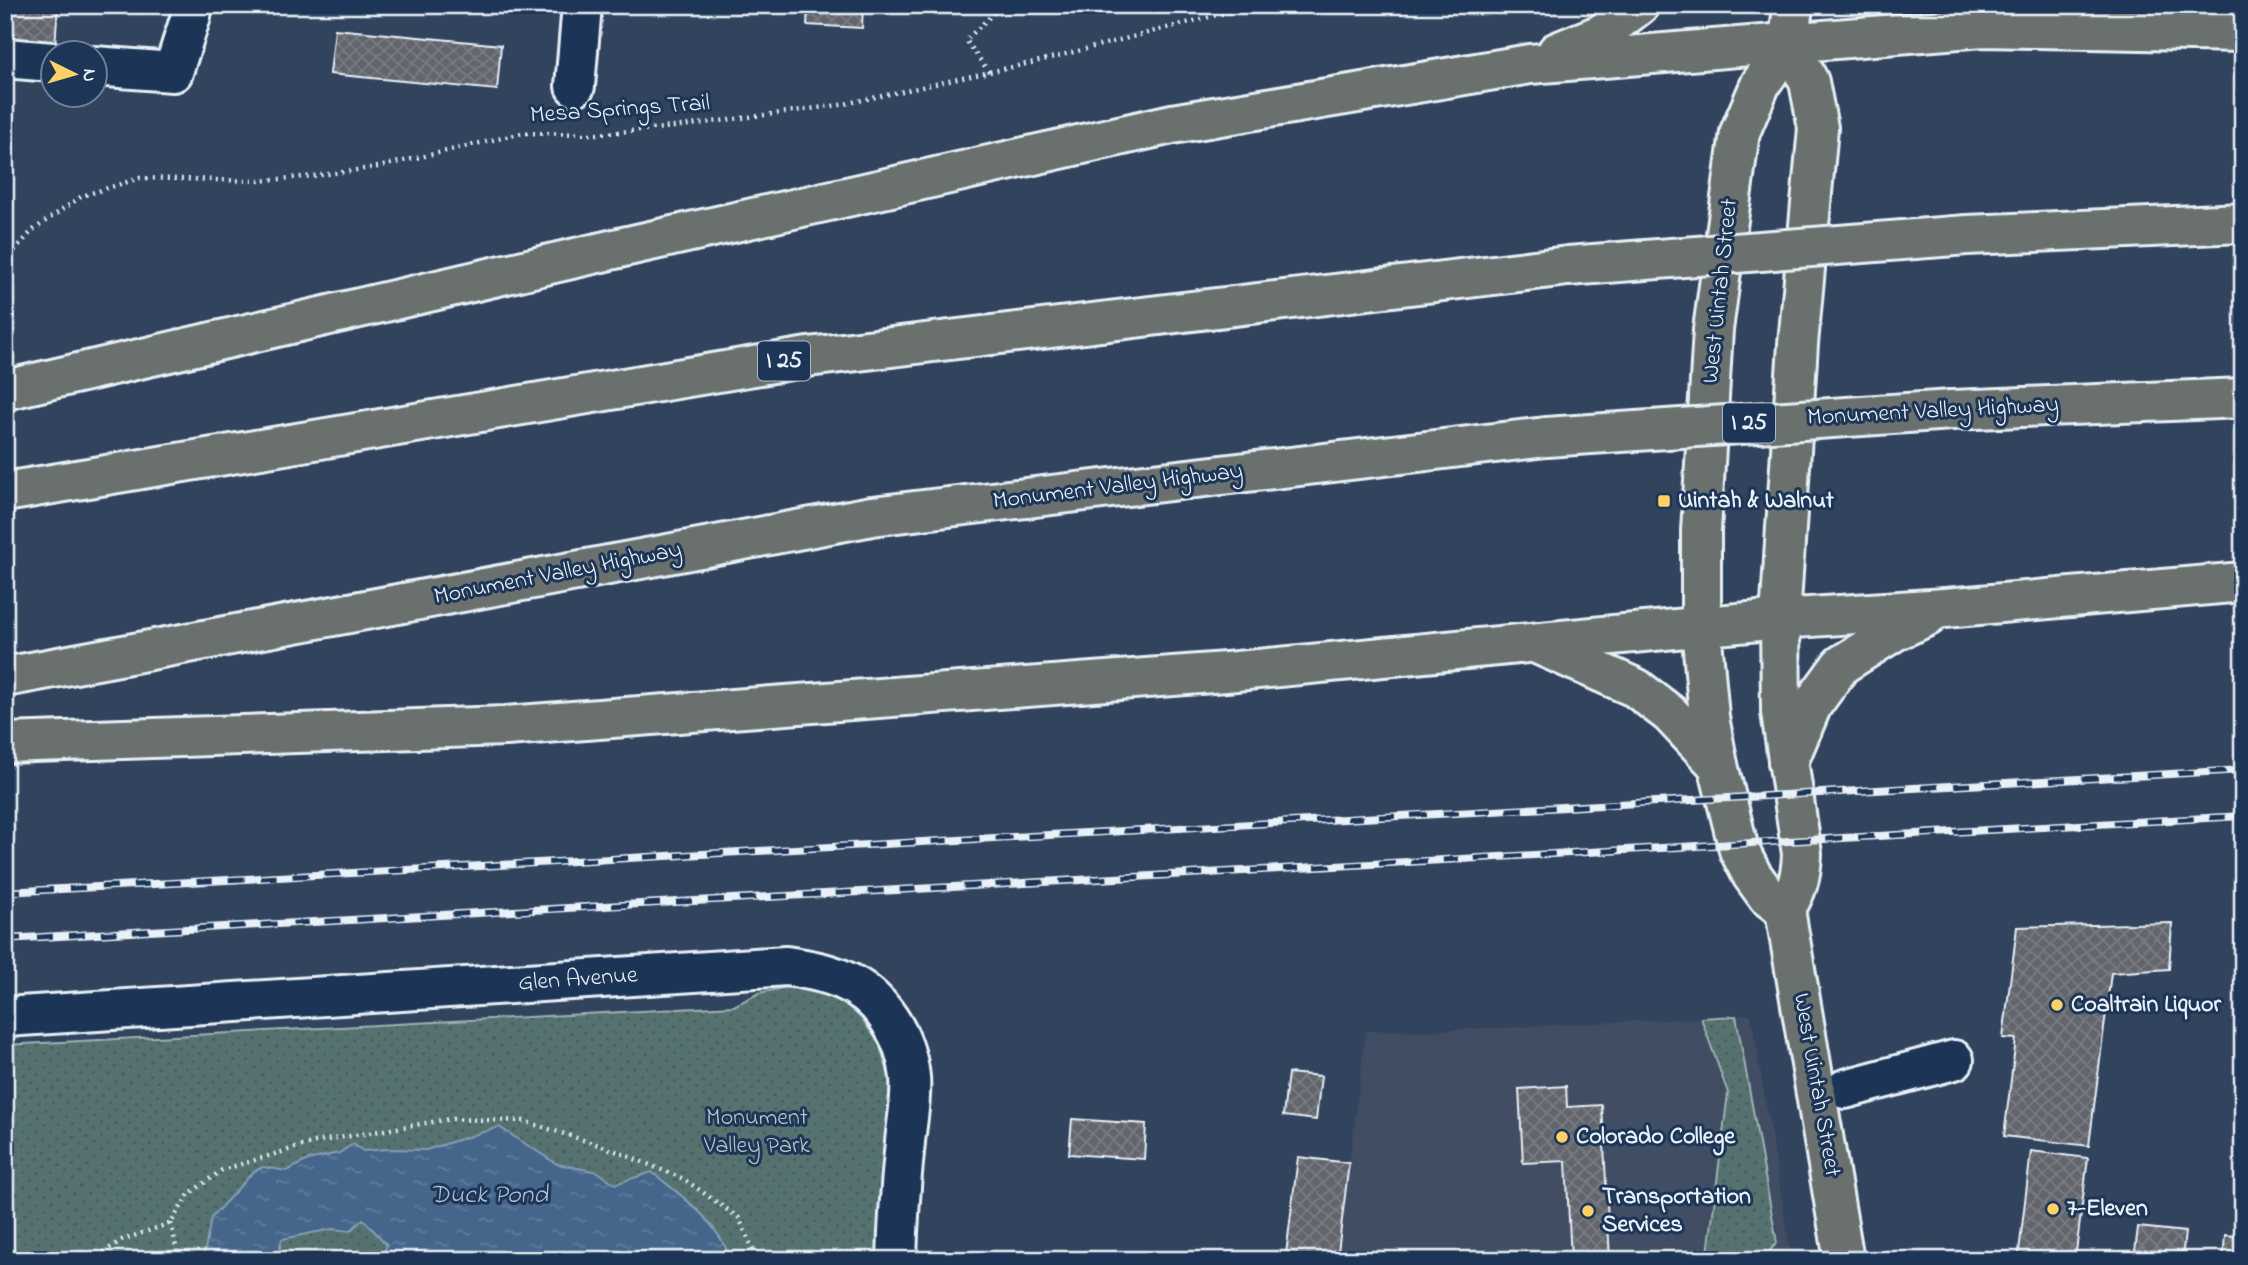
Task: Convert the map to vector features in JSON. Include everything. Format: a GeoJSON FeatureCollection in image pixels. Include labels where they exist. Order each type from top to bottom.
{"type":"FeatureCollection","features":[{"type":"Feature","properties":{"kind":"main road"},"geometry":{"type":"LineString","coordinates":[[1530,64],[1601,34],[1639,5]]}},
{"type":"Feature","properties":{"kind":"main road","name":"West Uintah Street"},"geometry":{"type":"LineString","coordinates":[[1793,5],[1789,43],[1761,83],[1740,132],[1713,330],[1701,531],[1701,627],[1709,717],[1739,850],[1768,897],[1785,910],[1844,1260]]}},
{"type":"Feature","properties":{"kind":"main road"},"geometry":{"type":"LineString","coordinates":[[1996,5],[2052,28]]}},
{"type":"Feature","properties":{"kind":"main road"},"geometry":{"type":"LineString","coordinates":[[5,390],[1172,124],[1530,64],[1883,33],[1983,27],[2243,32]]}},
{"type":"Feature","properties":{"kind":"main road"},"geometry":{"type":"LineString","coordinates":[[1785,910],[1797,890],[1802,854],[1781,712],[1780,619],[1798,344],[1818,128],[1809,82],[1789,43]]}},
{"type":"Feature","properties":{"kind":"main road","name":"I 25"},"geometry":{"type":"LineString","coordinates":[[5,492],[808,357],[1568,265],[1967,235],[2243,223]]}},
{"type":"Feature","properties":{"kind":"main road","name":"Monument Valley Highway"},"geometry":{"type":"LineString","coordinates":[[5,677],[872,516],[1546,436],[1952,410],[2243,398]]}},
{"type":"Feature","properties":{"kind":"main road"},"geometry":{"type":"LineString","coordinates":[[5,743],[506,726],[1226,672],[1780,619],[1945,608],[2243,582]]}},
{"type":"Feature","properties":{"kind":"main road"},"geometry":{"type":"LineString","coordinates":[[1788,762],[1812,705],[1841,665],[1895,631],[1945,608]]}},
{"type":"Feature","properties":{"kind":"main road"},"geometry":{"type":"LineString","coordinates":[[1535,643],[1636,688],[1670,714],[1718,765]]}},
{"type":"Feature","properties":{"kind":"street"},"geometry":{"type":"LineString","coordinates":[[108,66],[173,72],[193,5]]}},
{"type":"Feature","properties":{"kind":"street"},"geometry":{"type":"LineString","coordinates":[[575,86],[582,5]]}},
{"type":"Feature","properties":{"kind":"street"},"geometry":{"type":"LineString","coordinates":[[5,58],[38,61]]}},
{"type":"Feature","properties":{"kind":"street","name":"Glen Avenue"},"geometry":{"type":"LineString","coordinates":[[5,1017],[786,966],[814,971],[845,980],[866,994],[899,1033],[907,1058],[910,1080],[898,1217],[898,1260]]}},
{"type":"Feature","properties":{"kind":"street"},"geometry":{"type":"LineString","coordinates":[[1844,1089],[1954,1060]]}},
{"type":"Feature","properties":{"kind":"path"},"geometry":{"type":"LineString","coordinates":[[989,72],[965,40],[1002,5]]}},
{"type":"Feature","properties":{"kind":"path","name":"Mesa Springs Trail"},"geometry":{"type":"LineString","coordinates":[[5,261],[33,230],[82,196],[140,178],[258,181],[314,176],[378,167],[523,133],[597,134],[839,106],[989,72],[1256,5]]}},
{"type":"Feature","properties":{"kind":"path"},"geometry":{"type":"LineString","coordinates":[[92,1260],[122,1240],[171,1223],[189,1194],[222,1170],[315,1142],[450,1119],[524,1121],[608,1148],[684,1179],[739,1218],[758,1260]]}},
{"type":"Feature","properties":{"kind":"path"},"geometry":{"type":"LineString","coordinates":[[171,1223],[179,1260]]}},
{"type":"Feature","properties":{"kind":"shaded area","name":"Colorado College"},"geometry":{"type":"Polygon","coordinates":[[[1751,1014],[1792,1260],[1337,1260],[1366,1031],[1450,1030],[1751,1014]]]}},
{"type":"Feature","properties":{"kind":"green space","name":"Monument Valley Park"},"geometry":{"type":"Polygon","coordinates":[[[788,987],[817,990],[841,1000],[861,1018],[879,1043],[890,1079],[876,1260],[5,1260],[5,1045],[734,1006],[759,993],[788,987]]]}},
{"type":"Feature","properties":{"kind":"green space"},"geometry":{"type":"Polygon","coordinates":[[[1736,1016],[1777,1243],[1761,1260],[1711,1260],[1708,1253],[1728,1093],[1701,1018],[1736,1016]]]}},
{"type":"Feature","properties":{"kind":"water","name":"Duck Pond"},"geometry":{"type":"Polygon","coordinates":[[[499,1127],[557,1164],[598,1172],[615,1184],[652,1172],[708,1221],[731,1260],[381,1260],[387,1245],[363,1219],[350,1231],[332,1229],[282,1239],[281,1251],[288,1260],[203,1260],[211,1218],[253,1172],[263,1167],[287,1171],[308,1160],[339,1153],[353,1144],[363,1151],[426,1150],[499,1127]]]}},
{"type":"Feature","properties":{"kind":"building"},"geometry":{"type":"Polygon","coordinates":[[[5,5],[58,5],[56,38],[38,38],[38,45],[5,42],[5,5]]]}},
{"type":"Feature","properties":{"kind":"building"},"geometry":{"type":"Polygon","coordinates":[[[340,5],[379,5],[379,10],[340,5]]]}},
{"type":"Feature","properties":{"kind":"building"},"geometry":{"type":"Polygon","coordinates":[[[808,5],[863,5],[862,28],[807,25],[808,5]]]}},
{"type":"Feature","properties":{"kind":"building"},"geometry":{"type":"Polygon","coordinates":[[[335,29],[501,45],[497,90],[330,74],[335,29]]]}},
{"type":"Feature","properties":{"kind":"building","name":"Coaltrain Liquor"},"geometry":{"type":"Polygon","coordinates":[[[2172,923],[2169,969],[2111,973],[2089,1146],[2004,1136],[2016,1039],[2003,1038],[2017,927],[2172,923]]]}},
{"type":"Feature","properties":{"kind":"building"},"geometry":{"type":"Polygon","coordinates":[[[1288,1073],[1321,1076],[1316,1120],[1283,1116],[1288,1073]]]}},
{"type":"Feature","properties":{"kind":"building","name":"Transportation Services"},"geometry":{"type":"Polygon","coordinates":[[[1566,1086],[1567,1107],[1602,1105],[1610,1260],[1571,1260],[1566,1161],[1523,1163],[1519,1089],[1566,1086]]]}},
{"type":"Feature","properties":{"kind":"building"},"geometry":{"type":"Polygon","coordinates":[[[1072,1119],[1146,1124],[1144,1159],[1069,1154],[1072,1119]]]}},
{"type":"Feature","properties":{"kind":"building","name":"7-Eleven"},"geometry":{"type":"Polygon","coordinates":[[[2031,1151],[2088,1158],[2075,1260],[2018,1260],[2031,1151]]]}},
{"type":"Feature","properties":{"kind":"building"},"geometry":{"type":"Polygon","coordinates":[[[1298,1157],[1349,1163],[1337,1260],[1286,1254],[1298,1157]]]}},
{"type":"Feature","properties":{"kind":"building"},"geometry":{"type":"Polygon","coordinates":[[[2138,1227],[2185,1232],[2182,1260],[2134,1260],[2138,1227]]]}},
{"type":"Feature","properties":{"kind":"building"},"geometry":{"type":"Polygon","coordinates":[[[2225,1235],[2243,1237],[2243,1260],[2223,1260],[2225,1235]]]}},
{"type":"Feature","properties":{"kind":"railway"},"geometry":{"type":"LineString","coordinates":[[5,892],[2243,770]]}},
{"type":"Feature","properties":{"kind":"railway"},"geometry":{"type":"LineString","coordinates":[[5,939],[2243,816]]}},
{"type":"Feature","properties":{"kind":"place","name":"Uintah & Walnut"},"geometry":{"type":"Point","coordinates":[1664,501]}},
{"type":"Feature","properties":{"kind":"place","name":"Coaltrain Liquor"},"geometry":{"type":"Point","coordinates":[2057,1005]}},
{"type":"Feature","properties":{"kind":"place","name":"Colorado College"},"geometry":{"type":"Point","coordinates":[1562,1137]}},
{"type":"Feature","properties":{"kind":"place","name":"7-Eleven"},"geometry":{"type":"Point","coordinates":[2053,1209]}},
{"type":"Feature","properties":{"kind":"place","name":"Transportation Services"},"geometry":{"type":"Point","coordinates":[1588,1211]}}]}
